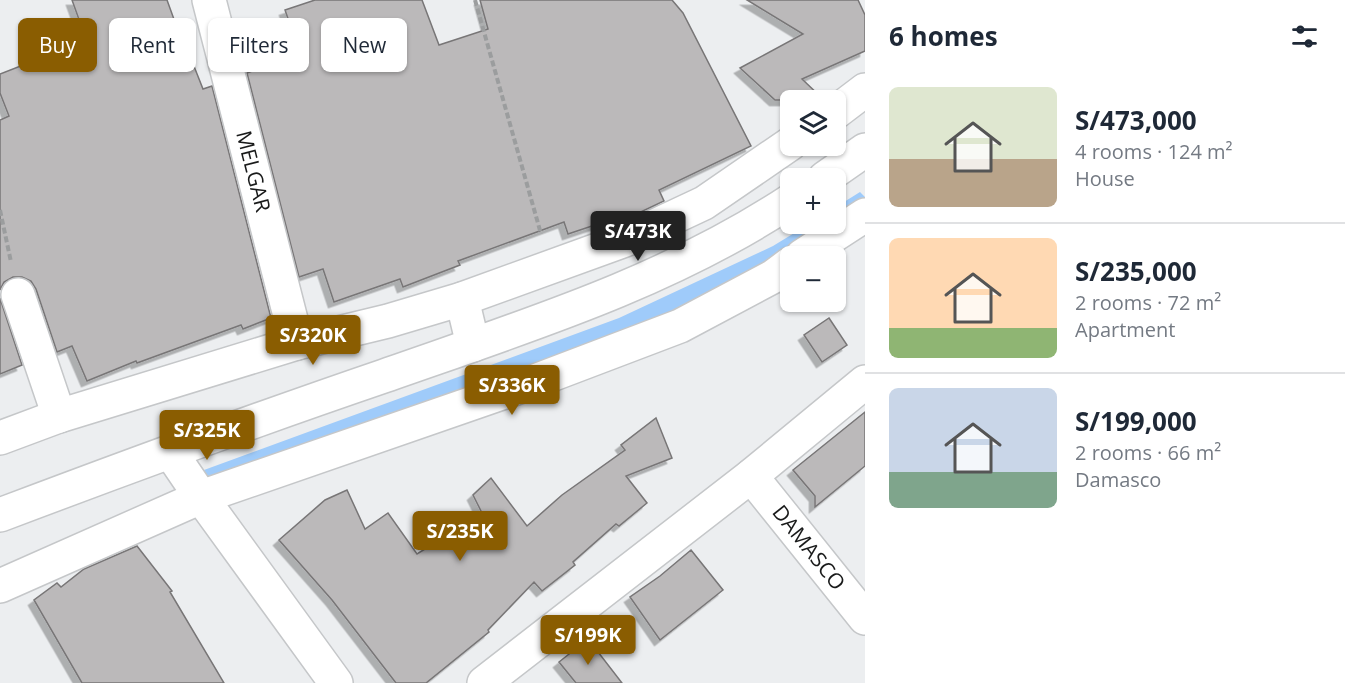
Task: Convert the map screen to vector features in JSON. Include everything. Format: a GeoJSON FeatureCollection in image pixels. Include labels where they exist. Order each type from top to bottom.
{"type":"FeatureCollection","features":[{"type":"Feature","properties":{"kind":"street","name":"MELGAR"},"geometry":{"type":"LineString","coordinates":[[209,0],[297,344]]}},
{"type":"Feature","properties":{"kind":"street"},"geometry":{"type":"LineString","coordinates":[[846,104],[865,90]]}},
{"type":"Feature","properties":{"kind":"street"},"geometry":{"type":"LineString","coordinates":[[839,168],[865,150]]}},
{"type":"Feature","properties":{"kind":"street"},"geometry":{"type":"LineString","coordinates":[[0,438],[59,416],[297,344],[462,299],[625,240],[704,203],[780,151]]}},
{"type":"Feature","properties":{"kind":"street"},"geometry":{"type":"LineString","coordinates":[[704,203],[723,242]]}},
{"type":"Feature","properties":{"kind":"street"},"geometry":{"type":"LineString","coordinates":[[0,515],[599,300],[723,242],[780,207]]}},
{"type":"Feature","properties":{"kind":"street"},"geometry":{"type":"LineString","coordinates":[[817,246],[865,215]]}},
{"type":"Feature","properties":{"kind":"street"},"geometry":{"type":"LineString","coordinates":[[0,586],[201,497],[522,386],[681,326],[780,272]]}},
{"type":"Feature","properties":{"kind":"street"},"geometry":{"type":"LineString","coordinates":[[18,296],[59,416]]}},
{"type":"Feature","properties":{"kind":"street"},"geometry":{"type":"LineString","coordinates":[[462,299],[473,345]]}},
{"type":"Feature","properties":{"kind":"street"},"geometry":{"type":"LineString","coordinates":[[484,683],[751,476],[865,382]]}},
{"type":"Feature","properties":{"kind":"street"},"geometry":{"type":"LineString","coordinates":[[171,453],[336,683]]}},
{"type":"Feature","properties":{"kind":"street","name":"DAMASCO"},"geometry":{"type":"LineString","coordinates":[[751,476],[865,618]]}},
{"type":"Feature","properties":{"kind":"path"},"geometry":{"type":"LineString","coordinates":[[475,0],[550,267]]}},
{"type":"Feature","properties":{"kind":"path"},"geometry":{"type":"LineString","coordinates":[[0,210],[18,296]]}},
{"type":"Feature","properties":{"kind":"shaded area"},"geometry":{"type":"Polygon","coordinates":[[[860,192],[865,197],[865,204],[846,216],[846,201],[860,192]]]}},
{"type":"Feature","properties":{"kind":"shaded area"},"geometry":{"type":"Polygon","coordinates":[[[793,234],[818,234],[798,246],[780,246],[780,257],[684,314],[208,480],[204,470],[619,318],[773,246],[793,234]]]}},
{"type":"Feature","properties":{"kind":"building"},"geometry":{"type":"Polygon","coordinates":[[[72,0],[167,0],[174,18],[109,18],[109,72],[196,71],[203,89],[212,86],[271,318],[243,329],[241,325],[137,363],[136,361],[87,381],[72,346],[57,352],[36,289],[31,281],[22,277],[13,277],[4,282],[0,290],[0,120],[9,116],[0,93],[0,74],[18,67],[18,72],[97,72],[97,18],[78,18],[72,0]]]}},
{"type":"Feature","properties":{"kind":"building"},"geometry":{"type":"Polygon","coordinates":[[[315,0],[422,0],[439,45],[488,29],[480,0],[672,0],[683,13],[751,146],[659,190],[664,201],[626,219],[625,215],[568,234],[564,222],[458,261],[460,265],[403,287],[400,279],[334,302],[323,269],[299,277],[247,73],[309,72],[309,18],[288,18],[285,10],[315,0]]]}},
{"type":"Feature","properties":{"kind":"building"},"geometry":{"type":"Polygon","coordinates":[[[747,0],[858,0],[865,15],[865,51],[802,79],[814,90],[780,90],[780,100],[775,100],[740,68],[803,34],[747,0]]]}},
{"type":"Feature","properties":{"kind":"building"},"geometry":{"type":"Polygon","coordinates":[[[0,298],[22,365],[0,374],[0,298]]]}},
{"type":"Feature","properties":{"kind":"building"},"geometry":{"type":"Polygon","coordinates":[[[829,318],[847,345],[822,362],[804,335],[829,318]]]}},
{"type":"Feature","properties":{"kind":"building"},"geometry":{"type":"Polygon","coordinates":[[[865,412],[865,466],[815,507],[815,496],[793,470],[865,412]]]}},
{"type":"Feature","properties":{"kind":"building"},"geometry":{"type":"Polygon","coordinates":[[[656,418],[672,458],[626,476],[647,503],[619,526],[616,524],[573,562],[575,565],[542,591],[534,582],[488,630],[489,632],[426,683],[396,683],[332,600],[279,540],[325,500],[347,490],[365,529],[388,513],[417,554],[480,515],[481,511],[473,495],[491,478],[527,526],[562,495],[625,450],[621,445],[656,418]]]}},
{"type":"Feature","properties":{"kind":"building"},"geometry":{"type":"Polygon","coordinates":[[[137,546],[172,591],[170,592],[224,683],[82,683],[34,600],[57,583],[61,587],[84,569],[137,546]]]}},
{"type":"Feature","properties":{"kind":"building"},"geometry":{"type":"Polygon","coordinates":[[[691,550],[723,590],[660,640],[630,597],[691,550]]]}},
{"type":"Feature","properties":{"kind":"building"},"geometry":{"type":"Polygon","coordinates":[[[588,639],[622,683],[576,683],[559,662],[588,639]]]}}]}
